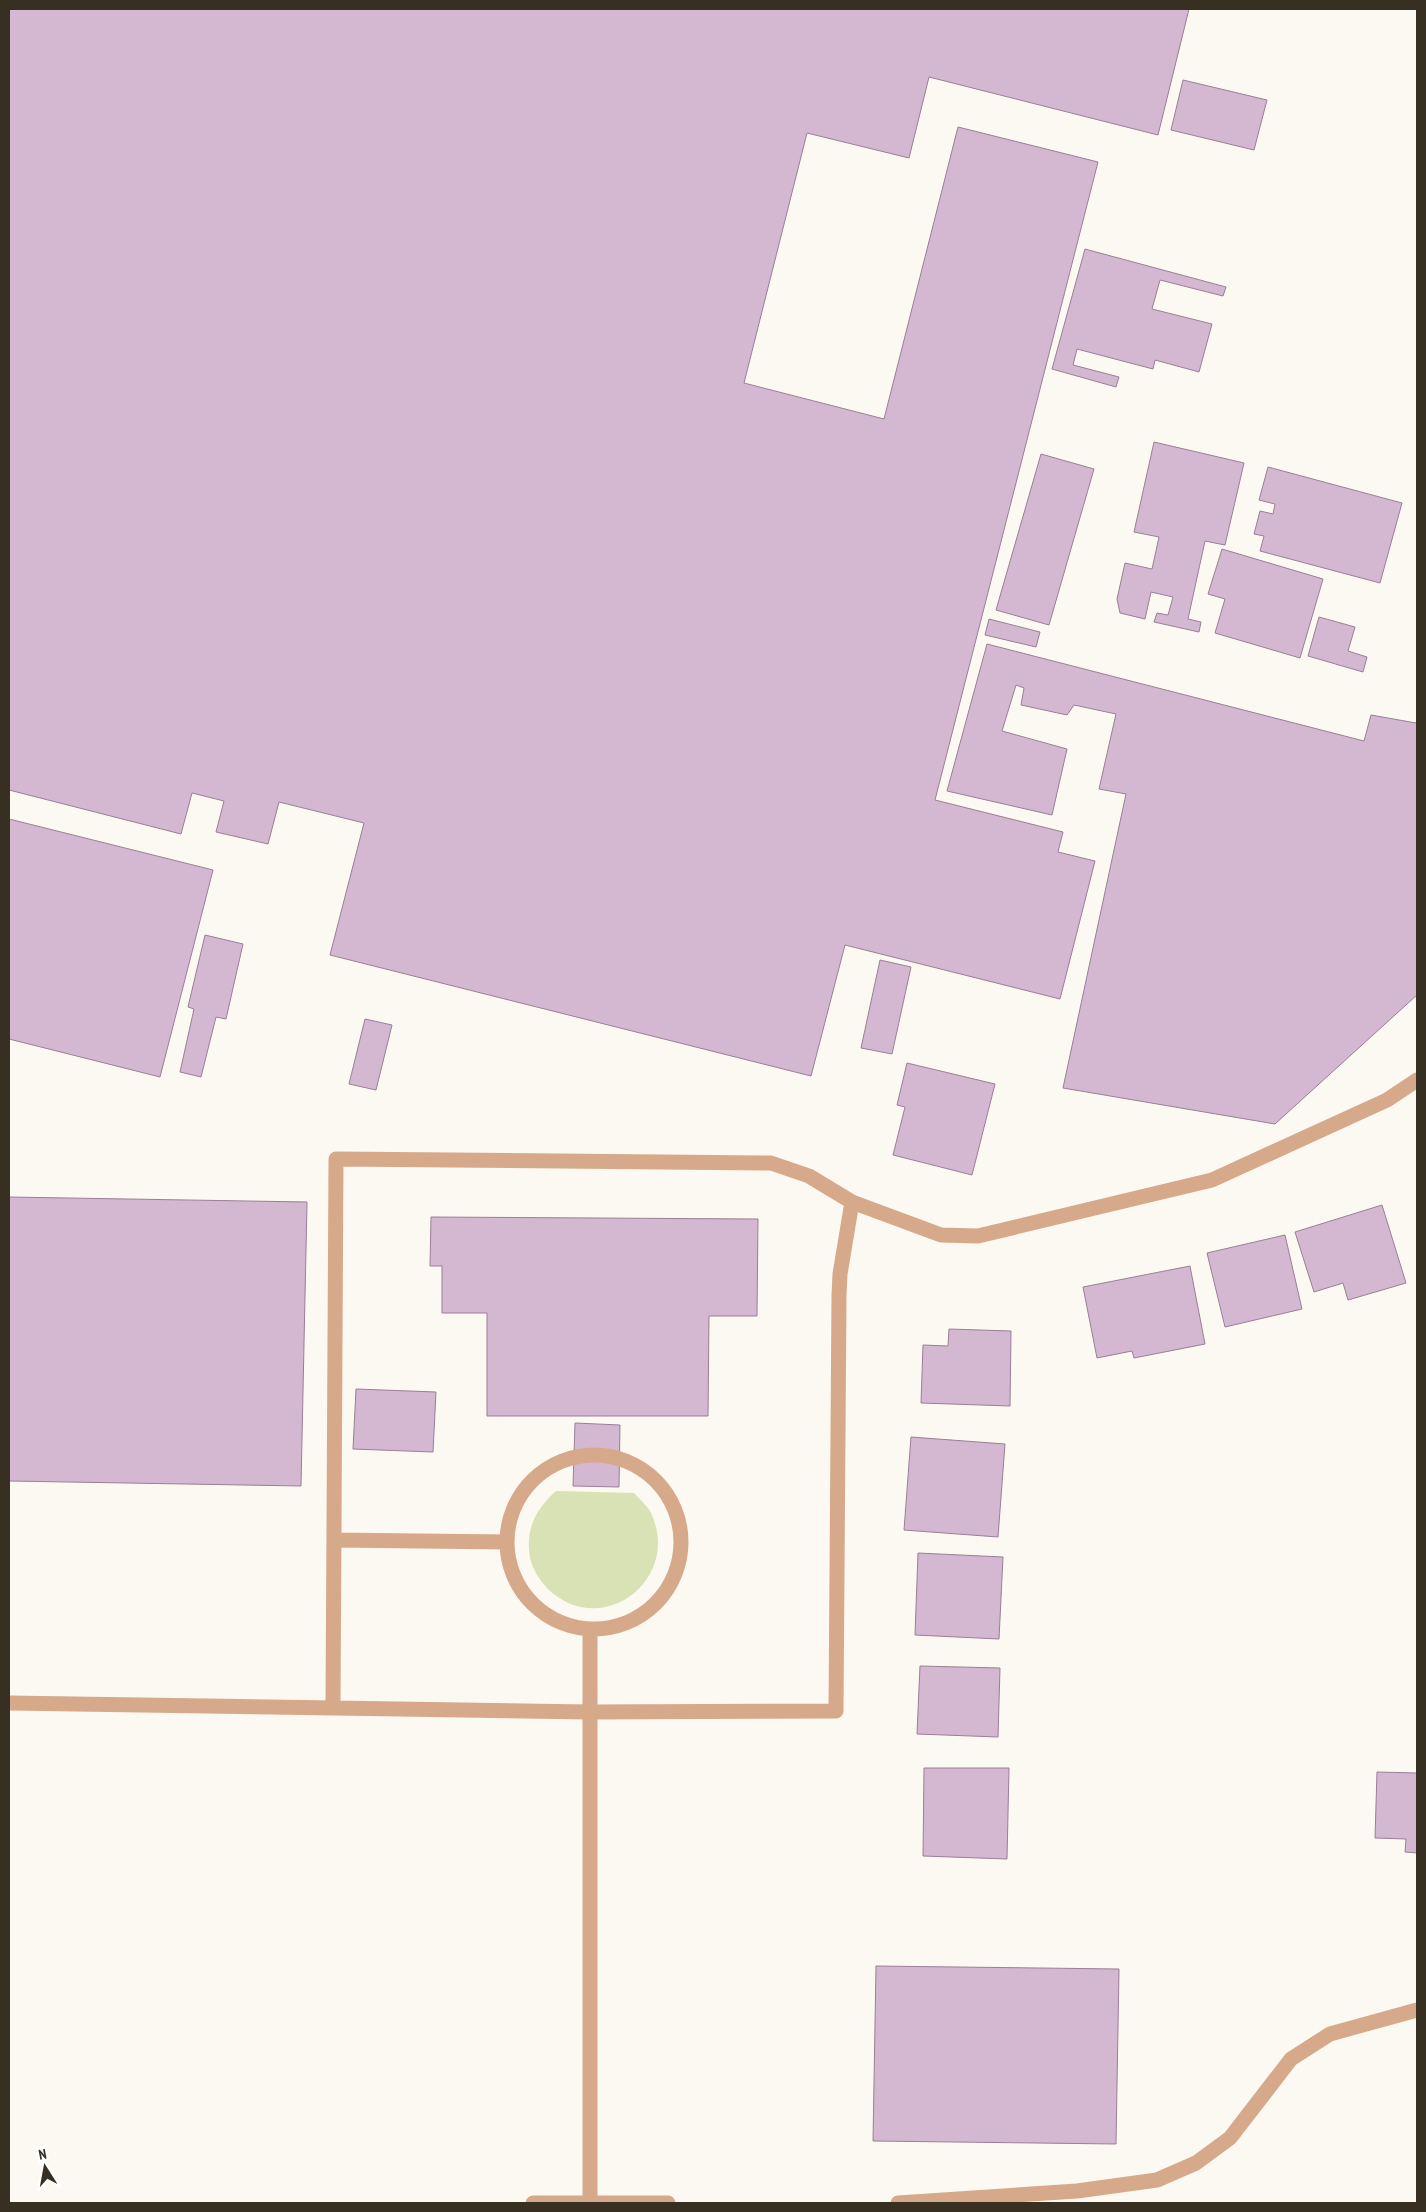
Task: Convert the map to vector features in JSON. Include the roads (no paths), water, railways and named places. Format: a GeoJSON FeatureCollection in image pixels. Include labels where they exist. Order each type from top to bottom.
{"type":"FeatureCollection","features":[{"type":"Feature","properties":{"kind":"lane"},"geometry":{"type":"LineString","coordinates":[[334,1708],[336,1159],[771,1163],[810,1176],[852,1202],[942,1235],[978,1236],[1212,1180],[1387,1100],[1417,1080]]}},
{"type":"Feature","properties":{"kind":"lane"},"geometry":{"type":"LineString","coordinates":[[9,1703],[588,1712],[836,1711],[839,1294],[840,1274],[852,1202]]}},
{"type":"Feature","properties":{"kind":"lane"},"geometry":{"type":"LineString","coordinates":[[586,1454],[615,1456],[641,1468],[662,1487],[676,1511],[682,1539],[678,1568],[665,1593],[644,1613],[618,1626],[590,1629],[562,1623],[536,1608],[517,1586],[507,1558],[507,1542],[506,1528],[516,1500],[534,1477],[558,1461],[586,1454]]}},
{"type":"Feature","properties":{"kind":"lane"},"geometry":{"type":"LineString","coordinates":[[334,1540],[507,1542]]}},
{"type":"Feature","properties":{"kind":"lane"},"geometry":{"type":"LineString","coordinates":[[590,1629],[588,1712],[590,2202]]}},
{"type":"Feature","properties":{"kind":"lane"},"geometry":{"type":"LineString","coordinates":[[898,2203],[1077,2191],[1157,2180],[1196,2163],[1230,2138],[1290,2059],[1330,2034],[1417,2010]]}},
{"type":"Feature","properties":{"kind":"lane"},"geometry":{"type":"LineString","coordinates":[[533,2203],[668,2203]]}}]}
